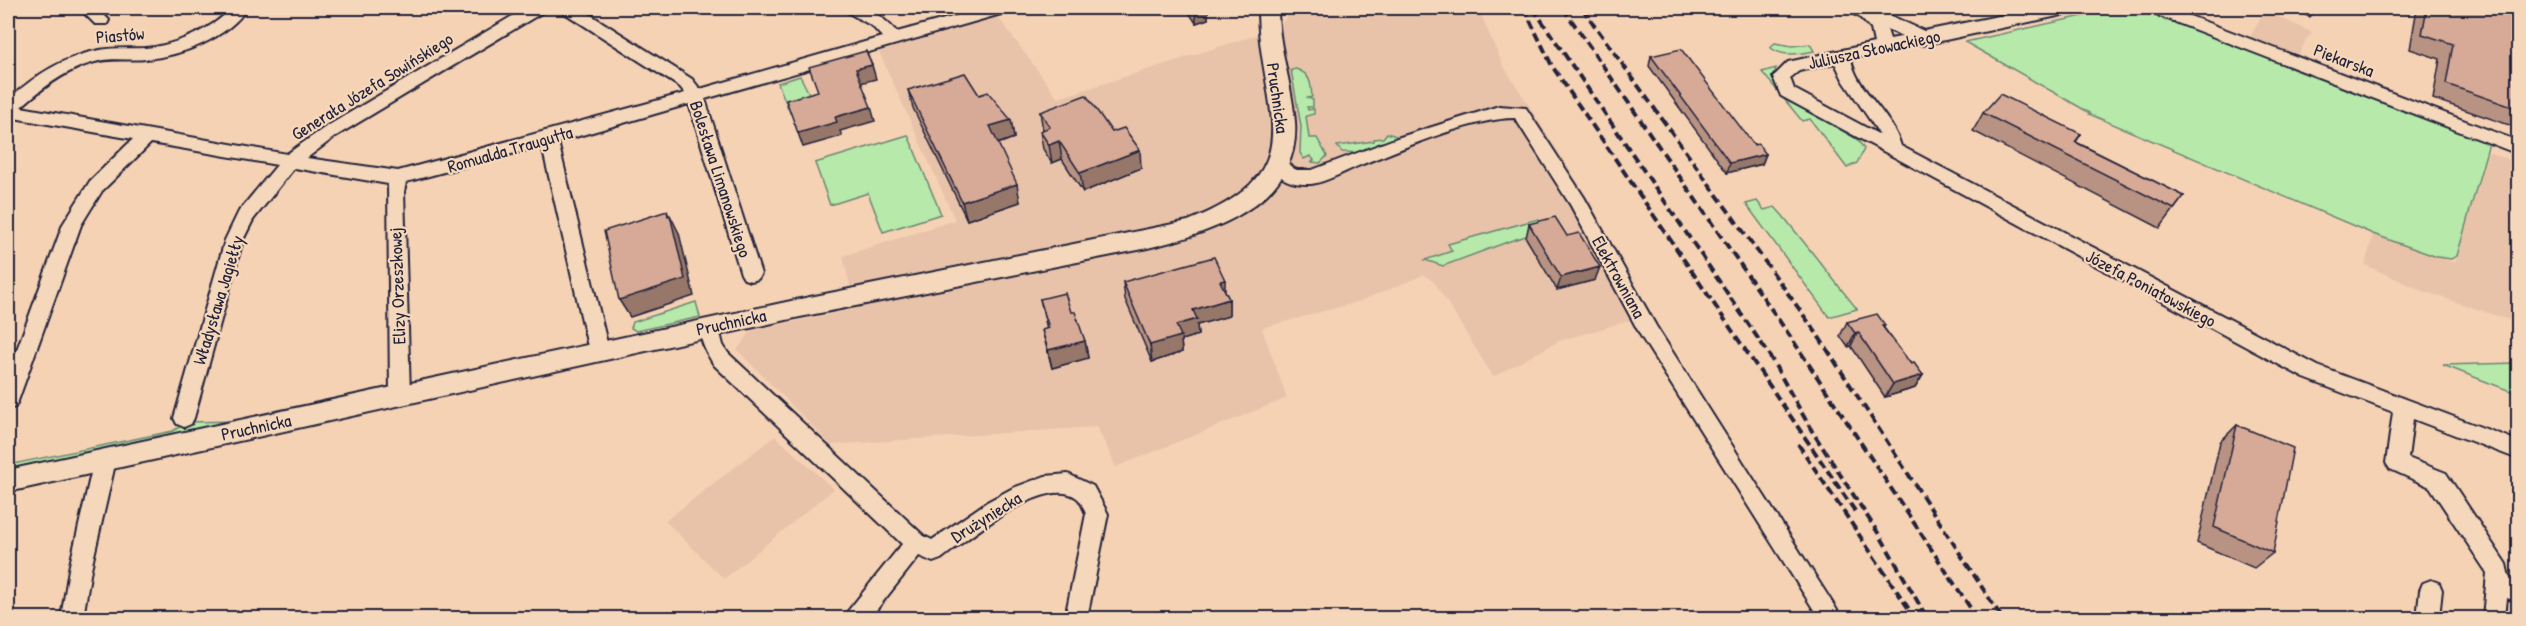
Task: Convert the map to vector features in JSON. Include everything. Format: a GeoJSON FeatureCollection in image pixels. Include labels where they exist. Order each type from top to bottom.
{"type":"FeatureCollection","features":[{"type":"Feature","properties":{"kind":"main road","name":"Pruchnicka"},"geometry":{"type":"LineString","coordinates":[[8,481],[710,327],[1183,230],[1231,212],[1256,193],[1278,164],[1286,140],[1286,126],[1267,25],[1269,8]]}},
{"type":"Feature","properties":{"kind":"main road"},"geometry":{"type":"LineString","coordinates":[[1858,8],[1922,38]]}},
{"type":"Feature","properties":{"kind":"main road","name":"Juliusza Słowackiego"},"geometry":{"type":"LineString","coordinates":[[1922,38],[2067,8]]}},
{"type":"Feature","properties":{"kind":"street"},"geometry":{"type":"LineString","coordinates":[[87,8],[101,20]]}},
{"type":"Feature","properties":{"kind":"street","name":"Piastów"},"geometry":{"type":"LineString","coordinates":[[8,110],[45,77],[65,66],[91,57],[151,53],[171,48],[220,25],[240,8]]}},
{"type":"Feature","properties":{"kind":"street","name":"Generała Józefa Sowińskiego"},"geometry":{"type":"LineString","coordinates":[[290,161],[330,132],[537,8]]}},
{"type":"Feature","properties":{"kind":"street","name":"Bolesława Limanowskiego"},"geometry":{"type":"LineString","coordinates":[[568,8],[686,83],[695,95],[751,274]]}},
{"type":"Feature","properties":{"kind":"street"},"geometry":{"type":"LineString","coordinates":[[853,8],[878,22],[894,39]]}},
{"type":"Feature","properties":{"kind":"street","name":"Romualda Traugutta"},"geometry":{"type":"LineString","coordinates":[[8,110],[379,177],[398,178],[549,139],[1002,8]]}},
{"type":"Feature","properties":{"kind":"street"},"geometry":{"type":"LineString","coordinates":[[1858,8],[1879,27],[1883,45]]}},
{"type":"Feature","properties":{"kind":"street","name":"Piekarska"},"geometry":{"type":"LineString","coordinates":[[2155,8],[2518,148]]}},
{"type":"Feature","properties":{"kind":"street","name":"Juliusza Słowackiego"},"geometry":{"type":"LineString","coordinates":[[1796,98],[1783,84],[1781,77],[1785,71],[1794,66],[1922,38]]}},
{"type":"Feature","properties":{"kind":"street"},"geometry":{"type":"LineString","coordinates":[[1842,54],[1845,68],[1892,137],[1894,151]]}},
{"type":"Feature","properties":{"kind":"street","name":"Józefa Poniatowskiego"},"geometry":{"type":"LineString","coordinates":[[1796,98],[2312,372],[2518,450]]}},
{"type":"Feature","properties":{"kind":"street","name":"Elektrowniana"},"geometry":{"type":"LineString","coordinates":[[1278,164],[1286,173],[1295,177],[1313,177],[1403,142],[1498,112],[1520,112],[1578,202],[1649,332],[1831,618]]}},
{"type":"Feature","properties":{"kind":"street"},"geometry":{"type":"LineString","coordinates":[[8,401],[72,224],[96,186],[147,135]]}},
{"type":"Feature","properties":{"kind":"street"},"geometry":{"type":"LineString","coordinates":[[549,139],[600,351]]}},
{"type":"Feature","properties":{"kind":"street","name":"Władysława Jagiełły"},"geometry":{"type":"LineString","coordinates":[[184,418],[234,240],[246,216],[290,161]]}},
{"type":"Feature","properties":{"kind":"street","name":"Elizy Orzeszkowej"},"geometry":{"type":"LineString","coordinates":[[398,178],[395,192],[400,395]]}},
{"type":"Feature","properties":{"kind":"street"},"geometry":{"type":"LineString","coordinates":[[710,327],[713,346],[721,359],[924,548]]}},
{"type":"Feature","properties":{"kind":"street"},"geometry":{"type":"LineString","coordinates":[[2404,407],[2397,463],[2438,480],[2498,571],[2493,618]]}},
{"type":"Feature","properties":{"kind":"street"},"geometry":{"type":"LineString","coordinates":[[72,618],[80,569],[105,460]]}},
{"type":"Feature","properties":{"kind":"street","name":"Drużyniecka"},"geometry":{"type":"LineString","coordinates":[[856,618],[924,548],[969,526],[1022,493],[1060,481],[1071,482],[1093,498],[1096,514],[1076,618]]}},
{"type":"Feature","properties":{"kind":"street"},"geometry":{"type":"LineString","coordinates":[[2497,582],[2518,592]]}},
{"type":"Feature","properties":{"kind":"street"},"geometry":{"type":"LineString","coordinates":[[2430,618],[2431,590]]}},
{"type":"Feature","properties":{"kind":"shaded area"},"geometry":{"type":"Polygon","coordinates":[[[1293,8],[1478,8],[1503,65],[1591,203],[1649,315],[1559,341],[1493,377],[1435,283],[1424,275],[1358,302],[1262,328],[1287,398],[1116,467],[1097,427],[831,445],[737,350],[752,330],[855,309],[843,256],[955,220],[879,52],[998,17],[1058,98],[1278,28],[1293,8]]]}},
{"type":"Feature","properties":{"kind":"shaded area"},"geometry":{"type":"Polygon","coordinates":[[[2264,10],[2311,32],[2312,34],[2307,38],[2299,55],[2250,38],[2264,10]]]}},
{"type":"Feature","properties":{"kind":"shaded area"},"geometry":{"type":"Polygon","coordinates":[[[2488,152],[2518,163],[2518,323],[2423,291],[2365,265],[2373,234],[2455,263],[2488,152]]]}},
{"type":"Feature","properties":{"kind":"shaded area"},"geometry":{"type":"Polygon","coordinates":[[[775,436],[834,489],[724,579],[665,521],[775,436]]]}},
{"type":"Feature","properties":{"kind":"green space"},"geometry":{"type":"Polygon","coordinates":[[[2119,8],[2141,8],[2489,143],[2457,256],[2451,259],[2437,257],[2373,234],[2089,114],[1965,42],[2119,8]]]}},
{"type":"Feature","properties":{"kind":"green space"},"geometry":{"type":"Polygon","coordinates":[[[1775,43],[1792,46],[1810,44],[1814,51],[1797,54],[1779,52],[1770,47],[1775,43]]]}},
{"type":"Feature","properties":{"kind":"green space"},"geometry":{"type":"Polygon","coordinates":[[[1776,68],[1773,79],[1783,95],[1858,140],[1864,149],[1857,163],[1847,168],[1810,119],[1802,121],[1762,72],[1776,68]]]}},
{"type":"Feature","properties":{"kind":"green space"},"geometry":{"type":"Polygon","coordinates":[[[1296,69],[1305,74],[1310,84],[1312,97],[1308,98],[1313,100],[1313,107],[1307,107],[1308,110],[1314,109],[1314,114],[1306,116],[1309,138],[1317,138],[1327,156],[1320,163],[1312,162],[1314,160],[1310,156],[1304,159],[1300,153],[1301,126],[1291,70],[1296,69]]]}},
{"type":"Feature","properties":{"kind":"green space"},"geometry":{"type":"Polygon","coordinates":[[[800,76],[815,105],[790,113],[778,83],[800,76]]]}},
{"type":"Feature","properties":{"kind":"green space"},"geometry":{"type":"Polygon","coordinates":[[[1387,133],[1402,138],[1363,153],[1342,152],[1337,146],[1374,141],[1374,139],[1383,138],[1387,133]]]}},
{"type":"Feature","properties":{"kind":"green space"},"geometry":{"type":"Polygon","coordinates":[[[908,135],[941,214],[883,232],[868,193],[830,205],[815,163],[908,135]]]}},
{"type":"Feature","properties":{"kind":"green space"},"geometry":{"type":"Polygon","coordinates":[[[1757,201],[1764,210],[1775,207],[1857,309],[1829,317],[1746,204],[1757,201]]]}},
{"type":"Feature","properties":{"kind":"green space"},"geometry":{"type":"Polygon","coordinates":[[[1538,219],[1545,230],[1443,266],[1425,260],[1452,251],[1448,244],[1538,219]]]}},
{"type":"Feature","properties":{"kind":"green space"},"geometry":{"type":"Polygon","coordinates":[[[696,302],[700,317],[636,331],[631,328],[633,322],[696,302]]]}},
{"type":"Feature","properties":{"kind":"green space"},"geometry":{"type":"Polygon","coordinates":[[[2518,363],[2518,394],[2443,365],[2518,363]]]}},
{"type":"Feature","properties":{"kind":"green space"},"geometry":{"type":"Polygon","coordinates":[[[239,421],[8,474],[8,465],[173,431],[187,422],[239,421]]]}},
{"type":"Feature","properties":{"kind":"building"},"geometry":{"type":"Polygon","coordinates":[[[1192,8],[1207,8],[1208,10],[1196,13],[1192,8]]]}},
{"type":"Feature","properties":{"kind":"building"},"geometry":{"type":"Polygon","coordinates":[[[2427,8],[2518,8],[2518,109],[2446,84],[2453,44],[2422,34],[2427,8]]]}},
{"type":"Feature","properties":{"kind":"building"},"geometry":{"type":"Polygon","coordinates":[[[1681,49],[1754,145],[1758,144],[1766,154],[1730,163],[1651,56],[1681,49]]]}},
{"type":"Feature","properties":{"kind":"building"},"geometry":{"type":"Polygon","coordinates":[[[866,51],[872,65],[856,69],[871,107],[835,117],[837,122],[798,133],[786,100],[818,91],[809,67],[866,51]]]}},
{"type":"Feature","properties":{"kind":"building"},"geometry":{"type":"Polygon","coordinates":[[[965,73],[979,95],[988,92],[1011,120],[990,126],[1017,184],[962,202],[908,90],[965,73]]]}},
{"type":"Feature","properties":{"kind":"building"},"geometry":{"type":"Polygon","coordinates":[[[2000,94],[2081,134],[2075,142],[2184,196],[2174,209],[1983,113],[2000,94]]]}},
{"type":"Feature","properties":{"kind":"building"},"geometry":{"type":"Polygon","coordinates":[[[1086,95],[1112,132],[1124,128],[1140,150],[1080,173],[1059,141],[1049,145],[1040,131],[1050,127],[1040,112],[1086,95]]]}},
{"type":"Feature","properties":{"kind":"building"},"geometry":{"type":"Polygon","coordinates":[[[667,211],[668,216],[670,215],[685,279],[619,300],[604,231],[667,211]]]}},
{"type":"Feature","properties":{"kind":"building"},"geometry":{"type":"Polygon","coordinates":[[[1555,217],[1567,236],[1579,233],[1600,267],[1561,277],[1529,224],[1555,217]]]}},
{"type":"Feature","properties":{"kind":"building"},"geometry":{"type":"Polygon","coordinates":[[[1214,257],[1225,280],[1220,281],[1229,299],[1193,310],[1197,319],[1176,325],[1181,336],[1150,345],[1123,282],[1214,257]]]}},
{"type":"Feature","properties":{"kind":"building"},"geometry":{"type":"Polygon","coordinates":[[[1065,293],[1071,312],[1075,312],[1085,341],[1048,350],[1042,330],[1049,328],[1040,299],[1065,293]]]}},
{"type":"Feature","properties":{"kind":"building"},"geometry":{"type":"Polygon","coordinates":[[[1877,314],[1885,325],[1882,326],[1911,364],[1914,363],[1923,375],[1893,384],[1858,332],[1855,333],[1847,322],[1877,314]]]}},
{"type":"Feature","properties":{"kind":"building"},"geometry":{"type":"Polygon","coordinates":[[[2237,425],[2293,448],[2273,553],[2214,527],[2237,425]]]}},
{"type":"Feature","properties":{"kind":"railway"},"geometry":{"type":"LineString","coordinates":[[1524,8],[1552,66],[1855,511]]}},
{"type":"Feature","properties":{"kind":"railway"},"geometry":{"type":"LineString","coordinates":[[1533,8],[1768,353],[1812,431],[1882,539],[1927,618]]}},
{"type":"Feature","properties":{"kind":"railway"},"geometry":{"type":"LineString","coordinates":[[1563,8],[1794,342],[1977,618]]}},
{"type":"Feature","properties":{"kind":"railway"},"geometry":{"type":"LineString","coordinates":[[1582,8],[1815,331],[2002,618]]}},
{"type":"Feature","properties":{"kind":"railway"},"geometry":{"type":"LineString","coordinates":[[1798,444],[1915,618]]}}]}
